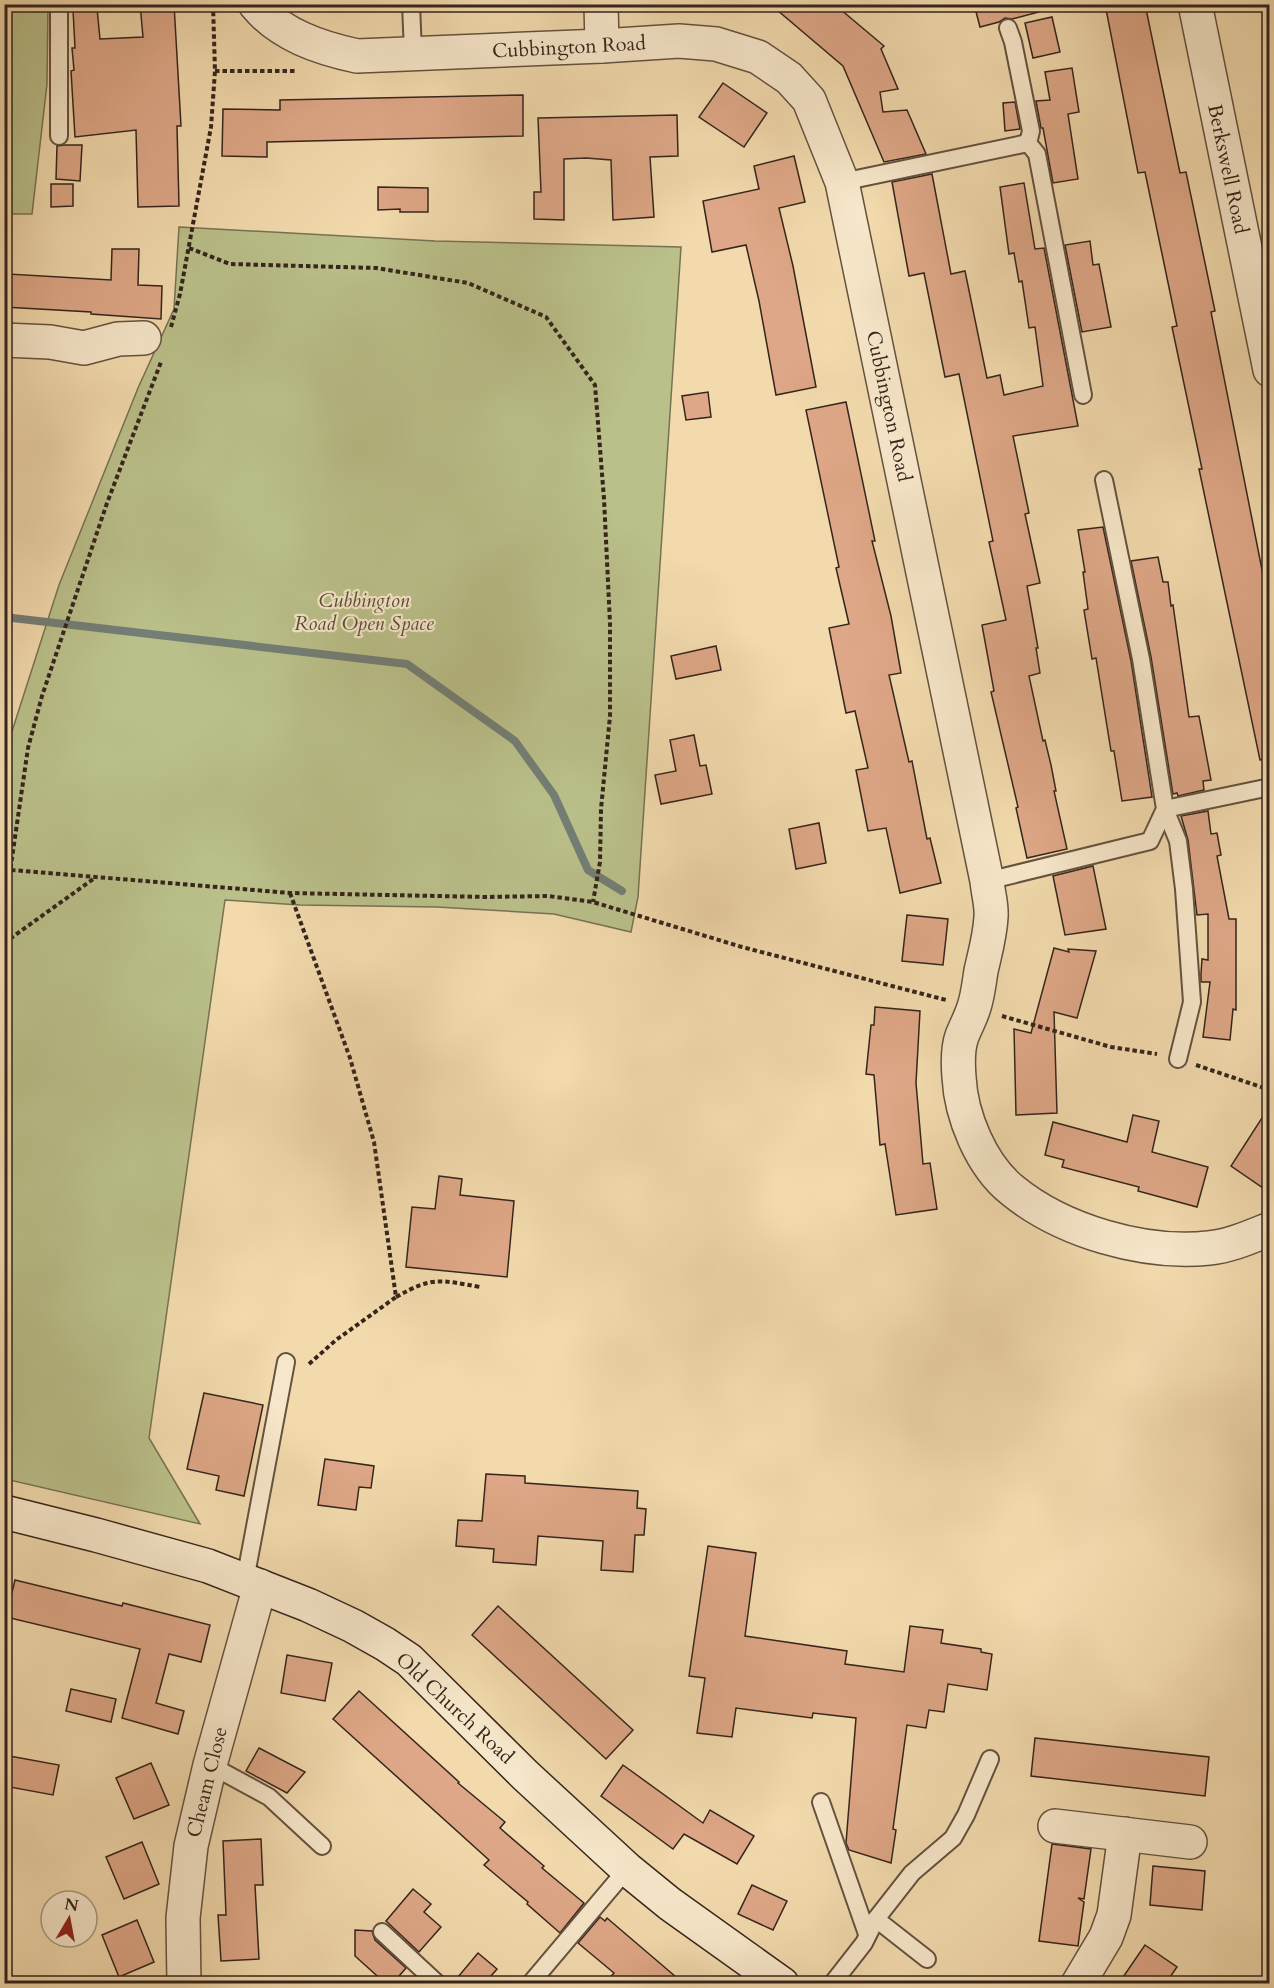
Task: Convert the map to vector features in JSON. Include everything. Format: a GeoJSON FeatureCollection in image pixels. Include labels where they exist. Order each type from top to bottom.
{"type":"FeatureCollection","features":[{"type":"Feature","properties":{"kind":"street","name":"Cubbington Road"},"geometry":{"type":"LineString","coordinates":[[255,4],[287,31],[321,48],[357,56],[688,42],[716,44],[758,57],[789,78],[809,100],[842,182],[987,881],[991,915],[988,946],[974,1008],[961,1039],[959,1078],[966,1114],[977,1144],[991,1168],[1011,1189],[1043,1212],[1092,1232],[1133,1244],[1169,1249],[1210,1248],[1243,1240],[1269,1229]]}},
{"type":"Feature","properties":{"kind":"street"},"geometry":{"type":"LineString","coordinates":[[601,4],[602,46]]}},
{"type":"Feature","properties":{"kind":"street","name":"Berkswell Road"},"geometry":{"type":"LineString","coordinates":[[1195,4],[1269,370]]}},
{"type":"Feature","properties":{"kind":"street"},"geometry":{"type":"LineString","coordinates":[[4,340],[50,342],[84,348],[118,339],[144,338]]}},
{"type":"Feature","properties":{"kind":"street","name":"Old Church Road"},"geometry":{"type":"LineString","coordinates":[[4,1512],[163,1553],[252,1583],[353,1626],[385,1644],[409,1660],[533,1782],[627,1869],[670,1904],[782,1983]]}},
{"type":"Feature","properties":{"kind":"street","name":"Cheam Close"},"geometry":{"type":"LineString","coordinates":[[184,1983],[183,1918],[191,1846],[252,1583]]}},
{"type":"Feature","properties":{"kind":"street"},"geometry":{"type":"LineString","coordinates":[[1055,1826],[1190,1842]]}},
{"type":"Feature","properties":{"kind":"street"},"geometry":{"type":"LineString","coordinates":[[1078,1983],[1106,1937],[1114,1916],[1125,1834]]}},
{"type":"Feature","properties":{"kind":"lane"},"geometry":{"type":"LineString","coordinates":[[59,4],[59,136]]}},
{"type":"Feature","properties":{"kind":"lane"},"geometry":{"type":"LineString","coordinates":[[411,4],[413,54]]}},
{"type":"Feature","properties":{"kind":"lane"},"geometry":{"type":"LineString","coordinates":[[1008,28],[1013,42],[1031,131],[1028,143]]}},
{"type":"Feature","properties":{"kind":"lane"},"geometry":{"type":"LineString","coordinates":[[842,182],[1028,143]]}},
{"type":"Feature","properties":{"kind":"lane"},"geometry":{"type":"LineString","coordinates":[[1028,143],[1037,154],[1083,395]]}},
{"type":"Feature","properties":{"kind":"lane"},"geometry":{"type":"LineString","coordinates":[[1104,480],[1141,659],[1165,808],[1178,842],[1184,889],[1192,1002],[1178,1059]]}},
{"type":"Feature","properties":{"kind":"lane"},"geometry":{"type":"LineString","coordinates":[[1165,808],[1269,787]]}},
{"type":"Feature","properties":{"kind":"lane"},"geometry":{"type":"LineString","coordinates":[[987,881],[1150,841],[1165,808]]}},
{"type":"Feature","properties":{"kind":"lane"},"geometry":{"type":"LineString","coordinates":[[252,1583],[286,1362]]}},
{"type":"Feature","properties":{"kind":"lane"},"geometry":{"type":"LineString","coordinates":[[832,1983],[864,1943],[876,1918],[912,1873],[953,1838],[966,1815],[990,1759]]}},
{"type":"Feature","properties":{"kind":"lane"},"geometry":{"type":"LineString","coordinates":[[210,1765],[269,1797],[322,1846]]}},
{"type":"Feature","properties":{"kind":"lane"},"geometry":{"type":"LineString","coordinates":[[821,1802],[867,1934]]}},
{"type":"Feature","properties":{"kind":"lane"},"geometry":{"type":"LineString","coordinates":[[530,1983],[627,1869]]}},
{"type":"Feature","properties":{"kind":"lane"},"geometry":{"type":"LineString","coordinates":[[876,1918],[927,1959]]}},
{"type":"Feature","properties":{"kind":"lane"},"geometry":{"type":"LineString","coordinates":[[381,1932],[438,1983]]}},
{"type":"Feature","properties":{"kind":"path"},"geometry":{"type":"LineString","coordinates":[[215,71],[306,71]]}},
{"type":"Feature","properties":{"kind":"path"},"geometry":{"type":"LineString","coordinates":[[189,248],[230,264],[376,268],[468,283],[546,317],[595,385],[604,499],[610,623],[610,716],[601,809],[600,862],[593,902]]}},
{"type":"Feature","properties":{"kind":"path"},"geometry":{"type":"LineString","coordinates":[[4,913],[28,748],[42,696],[70,613]]}},
{"type":"Feature","properties":{"kind":"path"},"geometry":{"type":"LineString","coordinates":[[11,870],[290,893],[548,896],[593,902],[742,947],[974,1008],[1111,1047],[1178,1059],[1269,1090]]}},
{"type":"Feature","properties":{"kind":"path"},"geometry":{"type":"LineString","coordinates":[[4,943],[97,876]]}},
{"type":"Feature","properties":{"kind":"path"},"geometry":{"type":"LineString","coordinates":[[290,893],[350,1058],[374,1142],[396,1297]]}},
{"type":"Feature","properties":{"kind":"path"},"geometry":{"type":"LineString","coordinates":[[280,1394],[328,1347],[396,1297],[417,1285],[437,1280],[480,1287]]}},
{"type":"Feature","properties":{"kind":"green space"},"geometry":{"type":"Polygon","coordinates":[[[5,4],[48,5],[47,84],[32,214],[5,214],[5,4]]]}},
{"type":"Feature","properties":{"kind":"green space","name":"Cubbington Road Open Space"},"geometry":{"type":"Polygon","coordinates":[[[179,227],[435,241],[681,247],[638,897],[631,932],[554,914],[437,907],[300,905],[225,900],[149,1438],[200,1524],[5,1479],[4,767],[7,747],[59,585],[138,388],[174,309],[179,227]]]}},
{"type":"Feature","properties":{"kind":"building"},"geometry":{"type":"Polygon","coordinates":[[[140,4],[174,4],[181,126],[177,126],[179,206],[138,207],[136,130],[75,137],[71,71],[74,70],[72,48],[75,48],[73,10],[97,8],[100,39],[143,37],[140,4]]]}},
{"type":"Feature","properties":{"kind":"building"},"geometry":{"type":"Polygon","coordinates":[[[770,4],[834,4],[884,46],[881,49],[898,89],[880,92],[883,112],[907,110],[926,154],[884,162],[843,66],[770,4]]]}},
{"type":"Feature","properties":{"kind":"building"},"geometry":{"type":"Polygon","coordinates":[[[974,4],[1038,4],[1039,12],[1012,19],[1005,18],[980,27],[974,4]]]}},
{"type":"Feature","properties":{"kind":"building"},"geometry":{"type":"Polygon","coordinates":[[[1105,4],[1145,4],[1180,173],[1186,172],[1215,311],[1211,312],[1269,605],[1269,759],[1260,760],[1199,469],[1202,469],[1172,327],[1177,326],[1145,172],[1138,173],[1105,4]]]}},
{"type":"Feature","properties":{"kind":"building"},"geometry":{"type":"Polygon","coordinates":[[[1052,17],[1060,52],[1033,58],[1025,23],[1052,17]]]}},
{"type":"Feature","properties":{"kind":"building"},"geometry":{"type":"Polygon","coordinates":[[[1072,68],[1079,112],[1068,114],[1078,179],[1053,183],[1036,101],[1050,100],[1045,72],[1072,68]]]}},
{"type":"Feature","properties":{"kind":"building"},"geometry":{"type":"Polygon","coordinates":[[[723,83],[767,113],[744,147],[699,117],[723,83]]]}},
{"type":"Feature","properties":{"kind":"building"},"geometry":{"type":"Polygon","coordinates":[[[523,95],[523,136],[267,142],[267,157],[222,156],[223,109],[280,110],[280,100],[523,95]]]}},
{"type":"Feature","properties":{"kind":"building"},"geometry":{"type":"Polygon","coordinates":[[[1015,102],[1020,129],[1005,131],[1003,103],[1015,102]]]}},
{"type":"Feature","properties":{"kind":"building"},"geometry":{"type":"Polygon","coordinates":[[[677,115],[678,156],[650,157],[654,217],[613,220],[611,160],[586,158],[564,159],[564,220],[534,219],[534,192],[541,192],[538,118],[677,115]]]}},
{"type":"Feature","properties":{"kind":"building"},"geometry":{"type":"Polygon","coordinates":[[[82,145],[80,181],[56,179],[57,146],[82,145]]]}},
{"type":"Feature","properties":{"kind":"building"},"geometry":{"type":"Polygon","coordinates":[[[794,156],[805,202],[779,208],[793,266],[816,387],[776,395],[746,245],[712,252],[703,201],[759,189],[754,166],[794,156]]]}},
{"type":"Feature","properties":{"kind":"building"},"geometry":{"type":"Polygon","coordinates":[[[932,174],[951,274],[965,271],[987,378],[1000,375],[1004,395],[1043,386],[1035,327],[1029,328],[1022,281],[1019,282],[1014,253],[1009,254],[1000,187],[1024,183],[1035,249],[1044,248],[1078,426],[1013,436],[1029,513],[1025,514],[1040,583],[1027,586],[1040,673],[1029,676],[1043,741],[1045,740],[1051,765],[1056,791],[1054,791],[1067,849],[1027,858],[1016,808],[1018,807],[991,692],[994,691],[982,625],[1006,620],[989,542],[993,541],[959,374],[945,377],[924,273],[909,276],[892,182],[932,174]]]}},
{"type":"Feature","properties":{"kind":"building"},"geometry":{"type":"Polygon","coordinates":[[[51,184],[73,184],[73,206],[51,207],[51,184]]]}},
{"type":"Feature","properties":{"kind":"building"},"geometry":{"type":"Polygon","coordinates":[[[378,187],[428,188],[428,212],[400,212],[400,209],[378,210],[378,187]]]}},
{"type":"Feature","properties":{"kind":"building"},"geometry":{"type":"Polygon","coordinates":[[[1090,241],[1093,265],[1099,264],[1111,327],[1082,332],[1065,245],[1090,241]]]}},
{"type":"Feature","properties":{"kind":"building"},"geometry":{"type":"Polygon","coordinates":[[[112,249],[139,249],[138,285],[162,286],[161,319],[4,307],[4,277],[8,277],[8,274],[111,280],[112,249]]]}},
{"type":"Feature","properties":{"kind":"building"},"geometry":{"type":"Polygon","coordinates":[[[708,392],[711,417],[686,420],[682,396],[708,392]]]}},
{"type":"Feature","properties":{"kind":"building"},"geometry":{"type":"Polygon","coordinates":[[[846,402],[875,541],[872,541],[891,616],[901,673],[889,675],[909,762],[912,761],[927,839],[930,838],[941,883],[900,893],[886,828],[868,831],[856,770],[868,768],[855,711],[846,713],[829,628],[849,624],[806,410],[846,402]]]}},
{"type":"Feature","properties":{"kind":"building"},"geometry":{"type":"Polygon","coordinates":[[[1103,527],[1131,661],[1152,797],[1122,801],[1114,751],[1111,751],[1096,658],[1092,659],[1084,610],[1088,609],[1078,530],[1103,527]]]}},
{"type":"Feature","properties":{"kind":"building"},"geometry":{"type":"Polygon","coordinates":[[[1158,557],[1163,582],[1168,582],[1171,606],[1173,605],[1189,717],[1199,716],[1211,780],[1203,781],[1204,790],[1178,796],[1177,793],[1173,794],[1151,657],[1131,561],[1158,557]]]}},
{"type":"Feature","properties":{"kind":"building"},"geometry":{"type":"Polygon","coordinates":[[[716,646],[721,670],[676,679],[671,656],[716,646]]]}},
{"type":"Feature","properties":{"kind":"building"},"geometry":{"type":"Polygon","coordinates":[[[694,735],[700,766],[706,765],[712,794],[661,804],[655,775],[676,771],[670,740],[694,735]]]}},
{"type":"Feature","properties":{"kind":"building"},"geometry":{"type":"Polygon","coordinates":[[[1208,811],[1211,834],[1217,833],[1221,855],[1217,856],[1229,919],[1236,919],[1236,1010],[1233,1009],[1230,1040],[1203,1037],[1210,982],[1201,982],[1202,959],[1208,960],[1208,914],[1197,915],[1188,840],[1181,816],[1208,811]]]}},
{"type":"Feature","properties":{"kind":"building"},"geometry":{"type":"Polygon","coordinates":[[[819,823],[826,863],[796,869],[789,829],[819,823]]]}},
{"type":"Feature","properties":{"kind":"building"},"geometry":{"type":"Polygon","coordinates":[[[1093,866],[1106,929],[1065,935],[1053,876],[1093,866]]]}},
{"type":"Feature","properties":{"kind":"building"},"geometry":{"type":"Polygon","coordinates":[[[907,915],[948,919],[943,965],[902,961],[907,915]]]}},
{"type":"Feature","properties":{"kind":"building"},"geometry":{"type":"Polygon","coordinates":[[[1054,948],[1069,952],[1068,949],[1096,951],[1077,1018],[1054,1012],[1057,1113],[1016,1115],[1014,1029],[1031,1033],[1054,948]]]}},
{"type":"Feature","properties":{"kind":"building"},"geometry":{"type":"Polygon","coordinates":[[[875,1007],[920,1011],[916,1083],[923,1164],[930,1163],[937,1209],[896,1215],[885,1144],[880,1145],[874,1075],[866,1074],[875,1007]]]}},
{"type":"Feature","properties":{"kind":"building"},"geometry":{"type":"Polygon","coordinates":[[[1269,1107],[1269,1192],[1231,1166],[1269,1107]]]}},
{"type":"Feature","properties":{"kind":"building"},"geometry":{"type":"Polygon","coordinates":[[[1133,1115],[1159,1121],[1152,1152],[1208,1167],[1197,1207],[1138,1191],[1139,1187],[1062,1167],[1064,1160],[1045,1155],[1053,1122],[1127,1142],[1133,1115]]]}},
{"type":"Feature","properties":{"kind":"building"},"geometry":{"type":"Polygon","coordinates":[[[439,1176],[462,1179],[460,1195],[514,1201],[507,1277],[406,1267],[412,1207],[435,1209],[439,1176]]]}},
{"type":"Feature","properties":{"kind":"building"},"geometry":{"type":"Polygon","coordinates":[[[204,1393],[263,1405],[244,1496],[216,1490],[219,1476],[187,1469],[204,1393]]]}},
{"type":"Feature","properties":{"kind":"building"},"geometry":{"type":"Polygon","coordinates":[[[325,1459],[374,1466],[371,1488],[359,1487],[356,1510],[318,1505],[325,1459]]]}},
{"type":"Feature","properties":{"kind":"building"},"geometry":{"type":"Polygon","coordinates":[[[486,1474],[525,1476],[525,1483],[638,1491],[637,1508],[646,1509],[644,1535],[635,1535],[633,1572],[601,1570],[603,1541],[538,1536],[536,1565],[493,1562],[494,1549],[456,1546],[458,1520],[482,1521],[486,1474]]]}},
{"type":"Feature","properties":{"kind":"building"},"geometry":{"type":"Polygon","coordinates":[[[708,1546],[756,1553],[745,1636],[847,1651],[845,1664],[904,1672],[910,1626],[943,1630],[941,1643],[981,1649],[981,1652],[992,1654],[987,1690],[948,1684],[944,1712],[929,1710],[926,1728],[907,1725],[893,1829],[896,1830],[891,1863],[849,1850],[846,1843],[856,1718],[813,1713],[812,1718],[736,1708],[732,1737],[697,1733],[705,1678],[689,1676],[708,1546]]]}},
{"type":"Feature","properties":{"kind":"building"},"geometry":{"type":"Polygon","coordinates":[[[15,1580],[122,1606],[123,1603],[210,1625],[201,1662],[169,1654],[156,1703],[184,1711],[178,1734],[122,1718],[140,1649],[6,1617],[15,1580]]]}},
{"type":"Feature","properties":{"kind":"building"},"geometry":{"type":"Polygon","coordinates":[[[498,1606],[633,1730],[606,1759],[472,1635],[498,1606]]]}},
{"type":"Feature","properties":{"kind":"building"},"geometry":{"type":"Polygon","coordinates":[[[287,1655],[332,1663],[325,1701],[281,1693],[287,1655]]]}},
{"type":"Feature","properties":{"kind":"building"},"geometry":{"type":"Polygon","coordinates":[[[71,1689],[116,1699],[111,1722],[66,1711],[71,1689]]]}},
{"type":"Feature","properties":{"kind":"building"},"geometry":{"type":"Polygon","coordinates":[[[359,1691],[458,1783],[505,1822],[500,1828],[544,1866],[542,1868],[584,1903],[560,1933],[484,1865],[489,1860],[333,1719],[359,1691]]]}},
{"type":"Feature","properties":{"kind":"building"},"geometry":{"type":"Polygon","coordinates":[[[1035,1738],[1209,1757],[1205,1796],[1031,1776],[1035,1738]]]}},
{"type":"Feature","properties":{"kind":"building"},"geometry":{"type":"Polygon","coordinates":[[[259,1748],[305,1772],[287,1793],[246,1771],[259,1748]]]}},
{"type":"Feature","properties":{"kind":"building"},"geometry":{"type":"Polygon","coordinates":[[[4,1755],[59,1765],[53,1795],[4,1786],[4,1755]]]}},
{"type":"Feature","properties":{"kind":"building"},"geometry":{"type":"Polygon","coordinates":[[[151,1763],[169,1805],[134,1819],[116,1778],[151,1763]]]}},
{"type":"Feature","properties":{"kind":"building"},"geometry":{"type":"Polygon","coordinates":[[[623,1765],[703,1823],[710,1810],[754,1836],[737,1864],[684,1834],[673,1849],[601,1796],[623,1765]]]}},
{"type":"Feature","properties":{"kind":"building"},"geometry":{"type":"Polygon","coordinates":[[[261,1839],[263,1885],[255,1885],[259,1959],[221,1961],[218,1915],[226,1915],[223,1841],[261,1839]]]}},
{"type":"Feature","properties":{"kind":"building"},"geometry":{"type":"Polygon","coordinates":[[[142,1842],[159,1884],[124,1899],[106,1857],[142,1842]]]}},
{"type":"Feature","properties":{"kind":"building"},"geometry":{"type":"Polygon","coordinates":[[[1052,1844],[1091,1849],[1084,1899],[1078,1898],[1084,1902],[1078,1946],[1039,1941],[1052,1844]]]}},
{"type":"Feature","properties":{"kind":"building"},"geometry":{"type":"Polygon","coordinates":[[[1153,1866],[1205,1871],[1202,1910],[1150,1905],[1153,1866]]]}},
{"type":"Feature","properties":{"kind":"building"},"geometry":{"type":"Polygon","coordinates":[[[752,1885],[787,1901],[773,1930],[738,1914],[752,1885]]]}},
{"type":"Feature","properties":{"kind":"building"},"geometry":{"type":"Polygon","coordinates":[[[413,1889],[431,1904],[424,1912],[441,1927],[419,1952],[386,1921],[413,1889]]]}},
{"type":"Feature","properties":{"kind":"building"},"geometry":{"type":"Polygon","coordinates":[[[600,1917],[605,1921],[607,1918],[683,1983],[605,1983],[614,1973],[578,1943],[600,1917]]]}},
{"type":"Feature","properties":{"kind":"building"},"geometry":{"type":"Polygon","coordinates":[[[137,1920],[154,1962],[119,1977],[102,1935],[137,1920]]]}},
{"type":"Feature","properties":{"kind":"building"},"geometry":{"type":"Polygon","coordinates":[[[355,1930],[372,1931],[375,1940],[406,1968],[393,1983],[385,1983],[355,1956],[355,1930]]]}},
{"type":"Feature","properties":{"kind":"building"},"geometry":{"type":"Polygon","coordinates":[[[1145,1945],[1177,1967],[1166,1983],[1119,1983],[1145,1945]]]}},
{"type":"Feature","properties":{"kind":"building"},"geometry":{"type":"Polygon","coordinates":[[[478,1953],[497,1969],[485,1983],[453,1983],[478,1953]]]}},
{"type":"Feature","properties":{"kind":"waterway"},"geometry":{"type":"LineString","coordinates":[[4,617],[407,664],[515,741],[554,795],[588,870],[622,891]]}}]}
